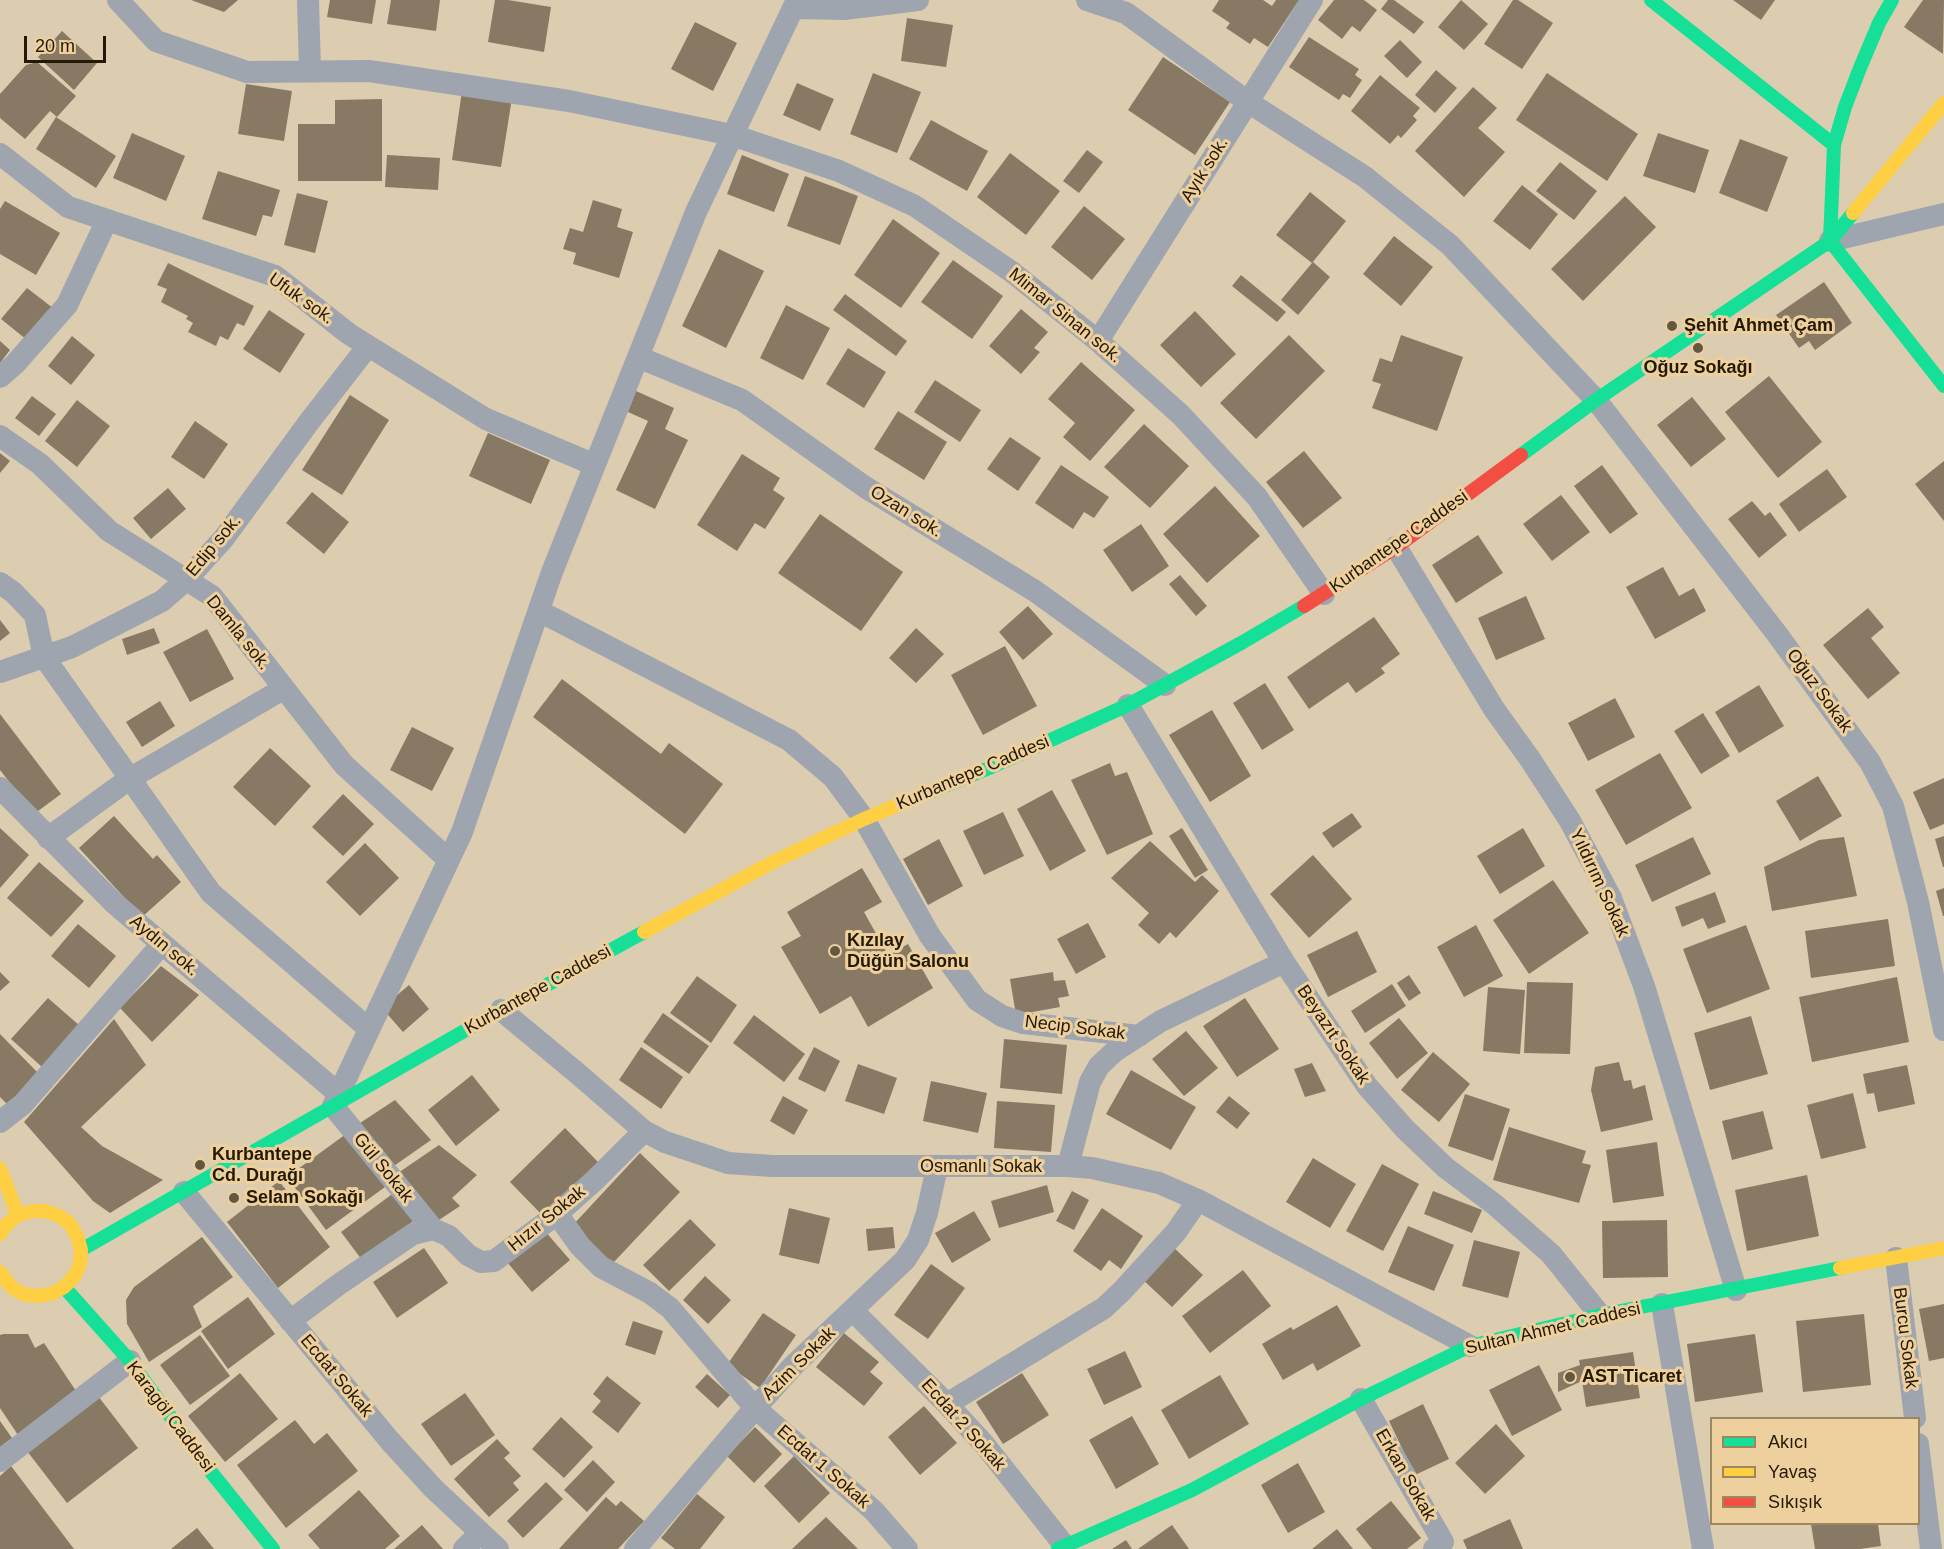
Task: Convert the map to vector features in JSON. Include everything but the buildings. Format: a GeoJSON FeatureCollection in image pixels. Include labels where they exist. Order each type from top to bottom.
{"type":"FeatureCollection","features":[{"type":"Feature","properties":{"kind":"main road"},"geometry":{"type":"LineString","coordinates":[[1651,0],[1834,145]]}},
{"type":"Feature","properties":{"kind":"main road"},"geometry":{"type":"LineString","coordinates":[[1892,0],[1879,23],[1856,78],[1834,145],[1830,241],[1944,386]]}},
{"type":"Feature","properties":{"kind":"main road","name":"Kurbantepe Caddesi"},"geometry":{"type":"LineString","coordinates":[[81,1250],[184,1192],[336,1100],[773,862],[864,819],[989,768],[1128,705],[1243,642],[1324,594],[1395,547],[1596,400],[1830,241],[1944,103]]}},
{"type":"Feature","properties":{"kind":"main road"},"geometry":{"type":"LineString","coordinates":[[0,1169],[18,1215]]}},
{"type":"Feature","properties":{"kind":"main road"},"geometry":{"type":"LineString","coordinates":[[0,1234],[18,1215],[32,1211],[45,1211],[59,1216],[70,1224],[81,1250],[80,1264],[74,1277],[64,1287],[51,1294],[38,1296],[23,1294],[11,1287],[0,1275]]}},
{"type":"Feature","properties":{"kind":"main road","name":"Sultan Ahmet Caddesi"},"geometry":{"type":"LineString","coordinates":[[1061,1547],[1192,1490],[1361,1399],[1470,1346],[1600,1315],[1944,1248]]}},
{"type":"Feature","properties":{"kind":"main road","name":"Karagöl Caddesi"},"geometry":{"type":"LineString","coordinates":[[64,1287],[129,1361],[207,1467],[273,1549]]}},
{"type":"Feature","properties":{"kind":"street","name":"Mimar Sinan sok."},"geometry":{"type":"LineString","coordinates":[[118,0],[156,41],[247,72],[369,71],[568,101],[732,135],[839,171],[915,206],[1012,272],[1098,341],[1181,415],[1257,497],[1324,594]]}},
{"type":"Feature","properties":{"kind":"street"},"geometry":{"type":"LineString","coordinates":[[308,0],[310,71]]}},
{"type":"Feature","properties":{"kind":"street"},"geometry":{"type":"LineString","coordinates":[[336,1100],[462,832],[539,611],[696,212],[795,4],[844,9],[918,0]]}},
{"type":"Feature","properties":{"kind":"street","name":"Oğuz Sokak"},"geometry":{"type":"LineString","coordinates":[[1087,0],[1126,13],[1248,102],[1365,177],[1450,245],[1596,400],[1743,589],[1870,762],[1893,806],[1917,902],[1944,1030]]}},
{"type":"Feature","properties":{"kind":"street","name":"Ayık sok."},"geometry":{"type":"LineString","coordinates":[[1098,341],[1312,0]]}},
{"type":"Feature","properties":{"kind":"street","name":"Ufuk sok."},"geometry":{"type":"LineString","coordinates":[[0,154],[68,207],[274,276],[349,334],[486,419],[595,465]]}},
{"type":"Feature","properties":{"kind":"street"},"geometry":{"type":"LineString","coordinates":[[1830,241],[1944,214]]}},
{"type":"Feature","properties":{"kind":"street"},"geometry":{"type":"LineString","coordinates":[[0,377],[15,364],[67,305],[107,220]]}},
{"type":"Feature","properties":{"kind":"street","name":"Edip sok."},"geometry":{"type":"LineString","coordinates":[[0,672],[72,647],[162,601],[186,580],[224,538],[368,346]]}},
{"type":"Feature","properties":{"kind":"street","name":"Ozan sok."},"geometry":{"type":"LineString","coordinates":[[638,357],[742,400],[865,487],[1035,591],[1165,685]]}},
{"type":"Feature","properties":{"kind":"street","name":"Damla sok."},"geometry":{"type":"LineString","coordinates":[[0,435],[40,464],[109,531],[212,596],[344,765],[449,860]]}},
{"type":"Feature","properties":{"kind":"street","name":"Yıldırım Sokak"},"geometry":{"type":"LineString","coordinates":[[1395,547],[1494,709],[1570,821],[1611,898],[1644,986],[1736,1290]]}},
{"type":"Feature","properties":{"kind":"street"},"geometry":{"type":"LineString","coordinates":[[0,583],[13,592],[35,615],[44,657],[211,893],[369,1029]]}},
{"type":"Feature","properties":{"kind":"street","name":"Necip Sokak"},"geometry":{"type":"LineString","coordinates":[[539,611],[789,740],[833,777],[864,819],[930,936],[977,1000],[1002,1016],[1023,1023],[1139,1036]]}},
{"type":"Feature","properties":{"kind":"street"},"geometry":{"type":"LineString","coordinates":[[48,838],[129,779],[283,688]]}},
{"type":"Feature","properties":{"kind":"street","name":"Beyazıt Sokak"},"geometry":{"type":"LineString","coordinates":[[1128,705],[1284,962],[1367,1086],[1405,1129],[1446,1168],[1494,1204],[1551,1254],[1600,1315]]}},
{"type":"Feature","properties":{"kind":"street","name":"Aydın sok."},"geometry":{"type":"LineString","coordinates":[[0,788],[114,903],[336,1100]]}},
{"type":"Feature","properties":{"kind":"street"},"geometry":{"type":"LineString","coordinates":[[0,1122],[23,1104],[162,944]]}},
{"type":"Feature","properties":{"kind":"street"},"geometry":{"type":"LineString","coordinates":[[1068,1166],[1090,1082],[1099,1066],[1115,1051],[1161,1021],[1284,962]]}},
{"type":"Feature","properties":{"kind":"street","name":"Osmanlı Sokak"},"geometry":{"type":"LineString","coordinates":[[501,1010],[644,1131],[665,1142],[728,1163],[771,1166],[1068,1166],[1092,1168],[1159,1183],[1198,1200],[1470,1346]]}},
{"type":"Feature","properties":{"kind":"street","name":"Gül Sokak"},"geometry":{"type":"LineString","coordinates":[[336,1100],[434,1229]]}},
{"type":"Feature","properties":{"kind":"street","name":"Hızır Sokak"},"geometry":{"type":"LineString","coordinates":[[434,1229],[449,1236],[468,1255],[481,1262],[494,1261],[557,1214],[644,1131]]}},
{"type":"Feature","properties":{"kind":"street","name":"Azim Sokak"},"geometry":{"type":"LineString","coordinates":[[635,1549],[794,1365],[905,1260],[918,1240],[927,1213],[937,1167]]}},
{"type":"Feature","properties":{"kind":"street","name":"Ecdat Sokak"},"geometry":{"type":"LineString","coordinates":[[184,1192],[390,1441],[433,1488],[498,1549]]}},
{"type":"Feature","properties":{"kind":"street"},"geometry":{"type":"LineString","coordinates":[[947,1404],[1104,1308],[1129,1285],[1176,1232],[1198,1200]]}},
{"type":"Feature","properties":{"kind":"street","name":"Ecdat 1 Sokak"},"geometry":{"type":"LineString","coordinates":[[557,1214],[580,1246],[601,1267],[650,1293],[670,1308],[755,1408],[874,1511],[907,1549]]}},
{"type":"Feature","properties":{"kind":"street"},"geometry":{"type":"LineString","coordinates":[[290,1321],[413,1234],[434,1229]]}},
{"type":"Feature","properties":{"kind":"street","name":"Burcu Sokak"},"geometry":{"type":"LineString","coordinates":[[1896,1258],[1915,1417]]}},
{"type":"Feature","properties":{"kind":"street"},"geometry":{"type":"LineString","coordinates":[[1662,1304],[1703,1549]]}},
{"type":"Feature","properties":{"kind":"street","name":"Ecdat 2 Sokak"},"geometry":{"type":"LineString","coordinates":[[853,1311],[984,1444],[1061,1547]]}},
{"type":"Feature","properties":{"kind":"street"},"geometry":{"type":"LineString","coordinates":[[0,1461],[129,1361]]}},
{"type":"Feature","properties":{"kind":"street","name":"Erkan Sokak"},"geometry":{"type":"LineString","coordinates":[[1361,1399],[1441,1547]]}},
{"type":"Feature","properties":{"kind":"street"},"geometry":{"type":"LineString","coordinates":[[1920,1460],[1931,1549]]}},
{"type":"Feature","properties":{"kind":"street"},"geometry":{"type":"LineString","coordinates":[[464,1549],[480,1533]]}},
{"type":"Feature","properties":{"kind":"traffic: fast"},"geometry":{"type":"LineString","coordinates":[[1651,0],[1834,145]]}},
{"type":"Feature","properties":{"kind":"traffic: fast"},"geometry":{"type":"LineString","coordinates":[[1830,241],[1834,145],[1860,68],[1879,23],[1892,0]]}},
{"type":"Feature","properties":{"kind":"traffic: fast"},"geometry":{"type":"LineString","coordinates":[[1521,455],[1596,400],[1830,241],[1853,213]]}},
{"type":"Feature","properties":{"kind":"traffic: fast"},"geometry":{"type":"LineString","coordinates":[[1830,241],[1944,386]]}},
{"type":"Feature","properties":{"kind":"traffic: fast"},"geometry":{"type":"LineString","coordinates":[[920,796],[989,768],[1128,705],[1304,606]]}},
{"type":"Feature","properties":{"kind":"traffic: fast"},"geometry":{"type":"LineString","coordinates":[[81,1250],[501,1010],[644,932]]}},
{"type":"Feature","properties":{"kind":"traffic: fast"},"geometry":{"type":"LineString","coordinates":[[1058,1549],[1192,1490],[1361,1399],[1470,1346],[1600,1315],[1840,1268]]}},
{"type":"Feature","properties":{"kind":"traffic: fast"},"geometry":{"type":"LineString","coordinates":[[64,1287],[130,1361],[207,1467],[273,1549]]}},
{"type":"Feature","properties":{"kind":"traffic: slow"},"geometry":{"type":"LineString","coordinates":[[1853,213],[1944,103]]}},
{"type":"Feature","properties":{"kind":"traffic: slow"},"geometry":{"type":"LineString","coordinates":[[644,932],[773,862],[864,819],[920,796]]}},
{"type":"Feature","properties":{"kind":"traffic: slow"},"geometry":{"type":"LineString","coordinates":[[0,1169],[18,1215]]}},
{"type":"Feature","properties":{"kind":"traffic: slow"},"geometry":{"type":"LineString","coordinates":[[0,1234],[18,1215],[32,1211],[45,1211],[59,1216],[70,1224],[81,1250],[80,1264],[74,1277],[64,1287],[51,1294],[38,1296],[23,1294],[11,1287],[0,1272]]}},
{"type":"Feature","properties":{"kind":"traffic: slow"},"geometry":{"type":"LineString","coordinates":[[1840,1268],[1944,1248]]}},
{"type":"Feature","properties":{"kind":"traffic: jam"},"geometry":{"type":"LineString","coordinates":[[1304,606],[1396,547],[1521,455]]}},
{"type":"Feature","properties":{"kind":"place","name":"Şehit Ahmet Çam"},"geometry":{"type":"Point","coordinates":[1672,326]}},
{"type":"Feature","properties":{"kind":"place","name":"Oğuz Sokağı"},"geometry":{"type":"Point","coordinates":[1698,348]}},
{"type":"Feature","properties":{"kind":"place","name":"Kızılay Düğün Salonu"},"geometry":{"type":"Point","coordinates":[835,951]}},
{"type":"Feature","properties":{"kind":"place","name":"Kurbantepe Cd. Durağı"},"geometry":{"type":"Point","coordinates":[200,1165]}},
{"type":"Feature","properties":{"kind":"place","name":"Selam Sokağı"},"geometry":{"type":"Point","coordinates":[234,1198]}},
{"type":"Feature","properties":{"kind":"place","name":"AST Ticaret"},"geometry":{"type":"Point","coordinates":[1570,1377]}}]}
